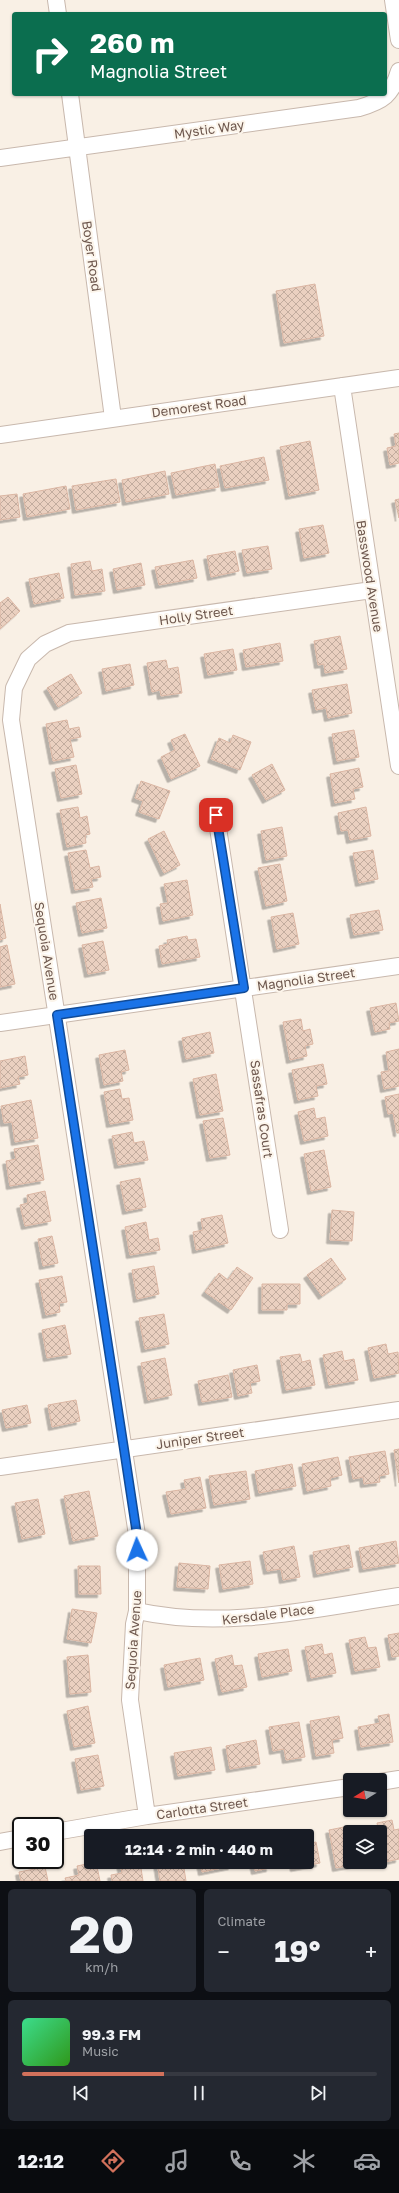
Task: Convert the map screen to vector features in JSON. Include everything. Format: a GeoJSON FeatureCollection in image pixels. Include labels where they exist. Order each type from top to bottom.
{"type":"FeatureCollection","features":[{"type":"Feature","properties":{"kind":"street"},"geometry":{"type":"LineString","coordinates":[[56,0],[58,12]]}},
{"type":"Feature","properties":{"kind":"street"},"geometry":{"type":"LineString","coordinates":[[393,0],[399,40]]}},
{"type":"Feature","properties":{"kind":"street","name":"Mystic Way"},"geometry":{"type":"LineString","coordinates":[[387,95],[395,86],[399,71]]}},
{"type":"Feature","properties":{"kind":"street","name":"Boyer Road"},"geometry":{"type":"LineString","coordinates":[[70,96],[113,418]]}},
{"type":"Feature","properties":{"kind":"street","name":"Mystic Way"},"geometry":{"type":"LineString","coordinates":[[0,158],[360,108],[380,102],[386,96]]}},
{"type":"Feature","properties":{"kind":"street","name":"Demorest Road"},"geometry":{"type":"LineString","coordinates":[[0,435],[399,378]]}},
{"type":"Feature","properties":{"kind":"street","name":"Basswood Avenue"},"geometry":{"type":"LineString","coordinates":[[342,386],[399,766]]}},
{"type":"Feature","properties":{"kind":"street","name":"Holly Street"},"geometry":{"type":"LineString","coordinates":[[28,659],[45,644],[69,633],[372,590]]}},
{"type":"Feature","properties":{"kind":"street","name":"Sequoia Avenue"},"geometry":{"type":"LineString","coordinates":[[28,659],[14,688],[11,720],[137,1535],[137,1611],[134,1624],[130,1700],[147,1816]]}},
{"type":"Feature","properties":{"kind":"street","name":"Sassafras Court"},"geometry":{"type":"LineString","coordinates":[[216,815],[244,988],[280,1230]]}},
{"type":"Feature","properties":{"kind":"street","name":"Magnolia Street"},"geometry":{"type":"LineString","coordinates":[[0,1023],[399,966]]}},
{"type":"Feature","properties":{"kind":"street","name":"Juniper Street"},"geometry":{"type":"LineString","coordinates":[[0,1467],[399,1410]]}},
{"type":"Feature","properties":{"kind":"street","name":"Kersdale Place"},"geometry":{"type":"LineString","coordinates":[[137,1611],[166,1618],[203,1620],[246,1618],[399,1596]]}},
{"type":"Feature","properties":{"kind":"street"},"geometry":{"type":"LineString","coordinates":[[387,1781],[399,1779]]}},
{"type":"Feature","properties":{"kind":"street","name":"Carlotta Street"},"geometry":{"type":"LineString","coordinates":[[64,1830],[147,1816],[343,1787]]}},
{"type":"Feature","properties":{"kind":"street"},"geometry":{"type":"LineString","coordinates":[[0,1842],[12,1840]]}},
{"type":"Feature","properties":{"kind":"building"},"geometry":{"type":"Polygon","coordinates":[[[315,284],[324,336],[284,343],[276,291],[315,284]]]}},
{"type":"Feature","properties":{"kind":"building"},"geometry":{"type":"Polygon","coordinates":[[[399,433],[399,463],[390,465],[387,448],[396,446],[394,434],[399,433]]]}},
{"type":"Feature","properties":{"kind":"building"},"geometry":{"type":"Polygon","coordinates":[[[310,441],[319,490],[289,496],[280,447],[310,441]]]}},
{"type":"Feature","properties":{"kind":"building"},"geometry":{"type":"Polygon","coordinates":[[[264,457],[269,480],[225,488],[220,466],[264,457]]]}},
{"type":"Feature","properties":{"kind":"building"},"geometry":{"type":"Polygon","coordinates":[[[215,464],[219,487],[176,495],[171,473],[215,464]]]}},
{"type":"Feature","properties":{"kind":"building"},"geometry":{"type":"Polygon","coordinates":[[[165,471],[169,494],[126,502],[122,480],[165,471]]]}},
{"type":"Feature","properties":{"kind":"building"},"geometry":{"type":"Polygon","coordinates":[[[116,479],[120,502],[76,510],[72,486],[116,479]]]}},
{"type":"Feature","properties":{"kind":"building"},"geometry":{"type":"Polygon","coordinates":[[[66,486],[70,509],[27,517],[23,494],[66,486]]]}},
{"type":"Feature","properties":{"kind":"building"},"geometry":{"type":"Polygon","coordinates":[[[17,494],[20,517],[0,520],[0,496],[17,494]]]}},
{"type":"Feature","properties":{"kind":"building"},"geometry":{"type":"Polygon","coordinates":[[[399,499],[399,518],[395,500],[399,499]]]}},
{"type":"Feature","properties":{"kind":"building"},"geometry":{"type":"Polygon","coordinates":[[[323,525],[329,553],[304,558],[299,529],[323,525]]]}},
{"type":"Feature","properties":{"kind":"building"},"geometry":{"type":"Polygon","coordinates":[[[268,546],[272,569],[247,573],[242,550],[268,546]]]}},
{"type":"Feature","properties":{"kind":"building"},"geometry":{"type":"Polygon","coordinates":[[[235,551],[239,571],[211,577],[207,556],[235,551]]]}},
{"type":"Feature","properties":{"kind":"building"},"geometry":{"type":"Polygon","coordinates":[[[193,560],[197,578],[159,585],[155,567],[193,560]]]}},
{"type":"Feature","properties":{"kind":"building"},"geometry":{"type":"Polygon","coordinates":[[[90,561],[92,571],[102,569],[105,591],[75,595],[71,564],[90,561]]]}},
{"type":"Feature","properties":{"kind":"building"},"geometry":{"type":"Polygon","coordinates":[[[141,563],[145,585],[117,590],[113,569],[141,563]]]}},
{"type":"Feature","properties":{"kind":"building"},"geometry":{"type":"Polygon","coordinates":[[[59,573],[64,598],[34,604],[29,579],[59,573]]]}},
{"type":"Feature","properties":{"kind":"building"},"geometry":{"type":"Polygon","coordinates":[[[8,597],[20,611],[0,629],[0,603],[8,597]]]}},
{"type":"Feature","properties":{"kind":"building"},"geometry":{"type":"Polygon","coordinates":[[[340,636],[347,669],[325,673],[324,664],[318,665],[314,641],[340,636]]]}},
{"type":"Feature","properties":{"kind":"building"},"geometry":{"type":"Polygon","coordinates":[[[280,643],[283,661],[246,667],[243,650],[280,643]]]}},
{"type":"Feature","properties":{"kind":"building"},"geometry":{"type":"Polygon","coordinates":[[[233,649],[237,670],[208,675],[204,654],[233,649]]]}},
{"type":"Feature","properties":{"kind":"building"},"geometry":{"type":"Polygon","coordinates":[[[166,660],[168,669],[178,667],[182,693],[161,696],[160,690],[152,692],[147,663],[166,660]]]}},
{"type":"Feature","properties":{"kind":"building"},"geometry":{"type":"Polygon","coordinates":[[[130,664],[134,685],[106,691],[102,669],[130,664]]]}},
{"type":"Feature","properties":{"kind":"building"},"geometry":{"type":"Polygon","coordinates":[[[71,674],[82,693],[58,707],[47,688],[71,674]]]}},
{"type":"Feature","properties":{"kind":"building"},"geometry":{"type":"Polygon","coordinates":[[[347,684],[352,713],[328,718],[326,708],[316,710],[312,690],[347,684]]]}},
{"type":"Feature","properties":{"kind":"building"},"geometry":{"type":"Polygon","coordinates":[[[67,720],[69,729],[79,727],[81,737],[70,739],[74,757],[53,761],[46,724],[67,720]]]}},
{"type":"Feature","properties":{"kind":"building"},"geometry":{"type":"Polygon","coordinates":[[[354,730],[359,757],[337,761],[332,734],[354,730]]]}},
{"type":"Feature","properties":{"kind":"building"},"geometry":{"type":"Polygon","coordinates":[[[185,734],[200,766],[171,779],[161,757],[175,750],[171,740],[185,734]]]}},
{"type":"Feature","properties":{"kind":"building"},"geometry":{"type":"Polygon","coordinates":[[[233,735],[251,742],[240,770],[211,759],[219,738],[230,743],[233,735]]]}},
{"type":"Feature","properties":{"kind":"building"},"geometry":{"type":"Polygon","coordinates":[[[272,764],[285,790],[266,800],[252,775],[272,764]]]}},
{"type":"Feature","properties":{"kind":"building"},"geometry":{"type":"Polygon","coordinates":[[[76,765],[82,794],[61,798],[55,769],[76,765]]]}},
{"type":"Feature","properties":{"kind":"building"},"geometry":{"type":"Polygon","coordinates":[[[359,768],[363,787],[353,789],[355,799],[335,803],[330,774],[359,768]]]}},
{"type":"Feature","properties":{"kind":"building"},"geometry":{"type":"Polygon","coordinates":[[[141,781],[170,791],[159,819],[139,812],[143,801],[135,798],[141,781]]]}},
{"type":"Feature","properties":{"kind":"building"},"geometry":{"type":"Polygon","coordinates":[[[78,807],[80,818],[87,816],[90,834],[85,835],[86,843],[67,847],[60,810],[78,807]]]}},
{"type":"Feature","properties":{"kind":"building"},"geometry":{"type":"Polygon","coordinates":[[[366,807],[371,836],[350,840],[348,830],[341,831],[338,813],[366,807]]]}},
{"type":"Feature","properties":{"kind":"building"},"geometry":{"type":"Polygon","coordinates":[[[282,827],[287,856],[266,860],[261,831],[282,827]]]}},
{"type":"Feature","properties":{"kind":"building"},"geometry":{"type":"Polygon","coordinates":[[[164,831],[180,865],[164,873],[148,839],[164,831]]]}},
{"type":"Feature","properties":{"kind":"building"},"geometry":{"type":"Polygon","coordinates":[[[86,850],[90,868],[99,866],[101,877],[91,879],[93,887],[75,890],[68,853],[86,850]]]}},
{"type":"Feature","properties":{"kind":"building"},"geometry":{"type":"Polygon","coordinates":[[[373,850],[378,879],[359,883],[353,853],[373,850]]]}},
{"type":"Feature","properties":{"kind":"building"},"geometry":{"type":"Polygon","coordinates":[[[280,864],[287,901],[266,906],[258,868],[280,864]]]}},
{"type":"Feature","properties":{"kind":"building"},"geometry":{"type":"Polygon","coordinates":[[[187,880],[193,915],[163,921],[160,904],[168,903],[164,884],[187,880]]]}},
{"type":"Feature","properties":{"kind":"building"},"geometry":{"type":"Polygon","coordinates":[[[101,898],[107,928],[82,933],[76,903],[101,898]]]}},
{"type":"Feature","properties":{"kind":"building"},"geometry":{"type":"Polygon","coordinates":[[[0,904],[6,938],[0,940],[0,904]]]}},
{"type":"Feature","properties":{"kind":"building"},"geometry":{"type":"Polygon","coordinates":[[[379,910],[383,930],[354,935],[350,915],[379,910]]]}},
{"type":"Feature","properties":{"kind":"building"},"geometry":{"type":"Polygon","coordinates":[[[293,913],[299,944],[277,949],[271,917],[293,913]]]}},
{"type":"Feature","properties":{"kind":"building"},"geometry":{"type":"Polygon","coordinates":[[[187,936],[188,940],[196,939],[200,957],[162,964],[159,946],[168,944],[167,940],[187,936]]]}},
{"type":"Feature","properties":{"kind":"building"},"geometry":{"type":"Polygon","coordinates":[[[103,941],[109,970],[88,974],[82,945],[103,941]]]}},
{"type":"Feature","properties":{"kind":"building"},"geometry":{"type":"Polygon","coordinates":[[[7,945],[15,984],[0,987],[0,947],[7,945]]]}},
{"type":"Feature","properties":{"kind":"building"},"geometry":{"type":"Polygon","coordinates":[[[396,1003],[399,1021],[389,1023],[390,1029],[375,1032],[370,1008],[396,1003]]]}},
{"type":"Feature","properties":{"kind":"building"},"geometry":{"type":"Polygon","coordinates":[[[301,1019],[303,1031],[310,1029],[313,1044],[305,1046],[307,1056],[290,1060],[283,1022],[301,1019]]]}},
{"type":"Feature","properties":{"kind":"building"},"geometry":{"type":"Polygon","coordinates":[[[210,1032],[214,1053],[186,1059],[182,1038],[210,1032]]]}},
{"type":"Feature","properties":{"kind":"building"},"geometry":{"type":"Polygon","coordinates":[[[399,1049],[399,1086],[384,1089],[381,1072],[389,1071],[386,1052],[399,1049]]]}},
{"type":"Feature","properties":{"kind":"building"},"geometry":{"type":"Polygon","coordinates":[[[125,1050],[129,1070],[121,1072],[123,1081],[104,1085],[99,1055],[125,1050]]]}},
{"type":"Feature","properties":{"kind":"building"},"geometry":{"type":"Polygon","coordinates":[[[25,1056],[28,1075],[18,1077],[20,1084],[0,1088],[0,1061],[25,1056]]]}},
{"type":"Feature","properties":{"kind":"building"},"geometry":{"type":"Polygon","coordinates":[[[323,1064],[327,1084],[316,1086],[318,1096],[298,1100],[292,1070],[323,1064]]]}},
{"type":"Feature","properties":{"kind":"building"},"geometry":{"type":"Polygon","coordinates":[[[216,1074],[223,1111],[200,1115],[193,1079],[216,1074]]]}},
{"type":"Feature","properties":{"kind":"building"},"geometry":{"type":"Polygon","coordinates":[[[120,1089],[122,1099],[129,1098],[133,1120],[110,1124],[104,1092],[120,1089]]]}},
{"type":"Feature","properties":{"kind":"building"},"geometry":{"type":"Polygon","coordinates":[[[399,1094],[399,1133],[397,1133],[393,1113],[388,1114],[385,1097],[399,1094]]]}},
{"type":"Feature","properties":{"kind":"building"},"geometry":{"type":"Polygon","coordinates":[[[31,1100],[38,1138],[15,1142],[12,1122],[4,1123],[1,1106],[31,1100]]]}},
{"type":"Feature","properties":{"kind":"building"},"geometry":{"type":"Polygon","coordinates":[[[314,1108],[316,1119],[325,1117],[328,1136],[304,1141],[298,1112],[314,1108]]]}},
{"type":"Feature","properties":{"kind":"building"},"geometry":{"type":"Polygon","coordinates":[[[223,1118],[230,1155],[210,1158],[203,1121],[223,1118]]]}},
{"type":"Feature","properties":{"kind":"building"},"geometry":{"type":"Polygon","coordinates":[[[132,1132],[134,1143],[144,1141],[148,1160],[118,1165],[112,1136],[132,1132]]]}},
{"type":"Feature","properties":{"kind":"building"},"geometry":{"type":"Polygon","coordinates":[[[38,1145],[44,1180],[10,1186],[6,1161],[16,1159],[14,1149],[38,1145]]]}},
{"type":"Feature","properties":{"kind":"building"},"geometry":{"type":"Polygon","coordinates":[[[324,1150],[331,1187],[311,1191],[304,1154],[324,1150]]]}},
{"type":"Feature","properties":{"kind":"building"},"geometry":{"type":"Polygon","coordinates":[[[140,1178],[146,1207],[126,1211],[120,1182],[140,1178]]]}},
{"type":"Feature","properties":{"kind":"building"},"geometry":{"type":"Polygon","coordinates":[[[45,1191],[51,1221],[25,1226],[20,1205],[28,1203],[27,1195],[45,1191]]]}},
{"type":"Feature","properties":{"kind":"building"},"geometry":{"type":"Polygon","coordinates":[[[332,1210],[354,1212],[352,1241],[330,1240],[332,1210]]]}},
{"type":"Feature","properties":{"kind":"building"},"geometry":{"type":"Polygon","coordinates":[[[222,1215],[228,1243],[196,1250],[193,1232],[203,1230],[201,1219],[222,1215]]]}},
{"type":"Feature","properties":{"kind":"building"},"geometry":{"type":"Polygon","coordinates":[[[146,1222],[149,1240],[158,1238],[160,1250],[130,1255],[125,1227],[146,1222]]]}},
{"type":"Feature","properties":{"kind":"building"},"geometry":{"type":"Polygon","coordinates":[[[52,1236],[58,1263],[43,1266],[38,1239],[52,1236]]]}},
{"type":"Feature","properties":{"kind":"building"},"geometry":{"type":"Polygon","coordinates":[[[331,1258],[346,1279],[322,1296],[307,1275],[331,1258]]]}},
{"type":"Feature","properties":{"kind":"building"},"geometry":{"type":"Polygon","coordinates":[[[154,1266],[159,1294],[137,1299],[132,1270],[154,1266]]]}},
{"type":"Feature","properties":{"kind":"building"},"geometry":{"type":"Polygon","coordinates":[[[237,1267],[253,1278],[231,1310],[205,1292],[219,1273],[228,1280],[237,1267]]]}},
{"type":"Feature","properties":{"kind":"building"},"geometry":{"type":"Polygon","coordinates":[[[62,1276],[67,1302],[59,1303],[60,1312],[46,1315],[39,1280],[62,1276]]]}},
{"type":"Feature","properties":{"kind":"building"},"geometry":{"type":"Polygon","coordinates":[[[262,1284],[300,1284],[300,1304],[287,1304],[287,1310],[262,1310],[262,1284]]]}},
{"type":"Feature","properties":{"kind":"building"},"geometry":{"type":"Polygon","coordinates":[[[164,1314],[169,1344],[145,1349],[139,1318],[164,1314]]]}},
{"type":"Feature","properties":{"kind":"building"},"geometry":{"type":"Polygon","coordinates":[[[65,1325],[71,1354],[47,1358],[42,1330],[65,1325]]]}},
{"type":"Feature","properties":{"kind":"building"},"geometry":{"type":"Polygon","coordinates":[[[386,1344],[388,1354],[398,1352],[399,1373],[374,1378],[368,1348],[386,1344]]]}},
{"type":"Feature","properties":{"kind":"building"},"geometry":{"type":"Polygon","coordinates":[[[342,1351],[344,1361],[354,1359],[358,1380],[329,1385],[323,1355],[342,1351]]]}},
{"type":"Feature","properties":{"kind":"building"},"geometry":{"type":"Polygon","coordinates":[[[300,1354],[302,1362],[310,1360],[315,1385],[286,1390],[280,1357],[300,1354]]]}},
{"type":"Feature","properties":{"kind":"building"},"geometry":{"type":"Polygon","coordinates":[[[165,1358],[172,1395],[148,1400],[141,1363],[165,1358]]]}},
{"type":"Feature","properties":{"kind":"building"},"geometry":{"type":"Polygon","coordinates":[[[257,1365],[260,1381],[250,1383],[252,1393],[238,1396],[233,1370],[257,1365]]]}},
{"type":"Feature","properties":{"kind":"building"},"geometry":{"type":"Polygon","coordinates":[[[228,1375],[232,1397],[202,1402],[198,1381],[228,1375]]]}},
{"type":"Feature","properties":{"kind":"building"},"geometry":{"type":"Polygon","coordinates":[[[76,1400],[80,1421],[52,1427],[48,1405],[76,1400]]]}},
{"type":"Feature","properties":{"kind":"building"},"geometry":{"type":"Polygon","coordinates":[[[27,1405],[31,1423],[6,1428],[2,1410],[27,1405]]]}},
{"type":"Feature","properties":{"kind":"building"},"geometry":{"type":"Polygon","coordinates":[[[399,1449],[399,1483],[394,1450],[399,1449]]]}},
{"type":"Feature","properties":{"kind":"building"},"geometry":{"type":"Polygon","coordinates":[[[385,1451],[389,1474],[379,1476],[380,1482],[364,1484],[363,1477],[353,1479],[349,1457],[385,1451]]]}},
{"type":"Feature","properties":{"kind":"building"},"geometry":{"type":"Polygon","coordinates":[[[338,1457],[342,1475],[330,1478],[331,1486],[307,1491],[302,1464],[338,1457]]]}},
{"type":"Feature","properties":{"kind":"building"},"geometry":{"type":"Polygon","coordinates":[[[292,1464],[296,1486],[259,1493],[255,1471],[292,1464]]]}},
{"type":"Feature","properties":{"kind":"building"},"geometry":{"type":"Polygon","coordinates":[[[246,1471],[250,1499],[214,1505],[209,1476],[246,1471]]]}},
{"type":"Feature","properties":{"kind":"building"},"geometry":{"type":"Polygon","coordinates":[[[200,1477],[206,1508],[171,1514],[166,1492],[186,1489],[184,1480],[200,1477]]]}},
{"type":"Feature","properties":{"kind":"building"},"geometry":{"type":"Polygon","coordinates":[[[89,1491],[98,1536],[73,1541],[64,1496],[89,1491]]]}},
{"type":"Feature","properties":{"kind":"building"},"geometry":{"type":"Polygon","coordinates":[[[38,1499],[45,1534],[22,1539],[15,1503],[38,1499]]]}},
{"type":"Feature","properties":{"kind":"building"},"geometry":{"type":"Polygon","coordinates":[[[396,1541],[399,1563],[363,1569],[359,1548],[396,1541]]]}},
{"type":"Feature","properties":{"kind":"building"},"geometry":{"type":"Polygon","coordinates":[[[349,1545],[353,1567],[317,1574],[313,1552],[349,1545]]]}},
{"type":"Feature","properties":{"kind":"building"},"geometry":{"type":"Polygon","coordinates":[[[294,1546],[300,1577],[283,1580],[281,1569],[267,1571],[263,1552],[294,1546]]]}},
{"type":"Feature","properties":{"kind":"building"},"geometry":{"type":"Polygon","coordinates":[[[250,1561],[253,1584],[223,1589],[219,1565],[250,1561]]]}},
{"type":"Feature","properties":{"kind":"building"},"geometry":{"type":"Polygon","coordinates":[[[179,1563],[210,1566],[208,1589],[177,1587],[179,1563]]]}},
{"type":"Feature","properties":{"kind":"building"},"geometry":{"type":"Polygon","coordinates":[[[78,1566],[100,1566],[101,1594],[79,1594],[78,1566]]]}},
{"type":"Feature","properties":{"kind":"building"},"geometry":{"type":"Polygon","coordinates":[[[72,1609],[97,1613],[91,1643],[67,1639],[72,1609]]]}},
{"type":"Feature","properties":{"kind":"building"},"geometry":{"type":"Polygon","coordinates":[[[399,1633],[399,1656],[392,1657],[388,1635],[399,1633]]]}},
{"type":"Feature","properties":{"kind":"building"},"geometry":{"type":"Polygon","coordinates":[[[365,1637],[368,1648],[376,1647],[380,1667],[355,1671],[349,1640],[365,1637]]]}},
{"type":"Feature","properties":{"kind":"building"},"geometry":{"type":"Polygon","coordinates":[[[322,1644],[324,1655],[332,1653],[336,1673],[311,1678],[305,1647],[322,1644]]]}},
{"type":"Feature","properties":{"kind":"building"},"geometry":{"type":"Polygon","coordinates":[[[288,1649],[292,1671],[262,1677],[258,1654],[288,1649]]]}},
{"type":"Feature","properties":{"kind":"building"},"geometry":{"type":"Polygon","coordinates":[[[88,1655],[91,1692],[70,1694],[67,1657],[88,1655]]]}},
{"type":"Feature","properties":{"kind":"building"},"geometry":{"type":"Polygon","coordinates":[[[232,1655],[234,1666],[242,1665],[247,1687],[222,1692],[215,1659],[232,1655]]]}},
{"type":"Feature","properties":{"kind":"building"},"geometry":{"type":"Polygon","coordinates":[[[200,1658],[204,1680],[168,1687],[164,1665],[200,1658]]]}},
{"type":"Feature","properties":{"kind":"building"},"geometry":{"type":"Polygon","coordinates":[[[88,1706],[95,1743],[74,1747],[67,1711],[88,1706]]]}},
{"type":"Feature","properties":{"kind":"building"},"geometry":{"type":"Polygon","coordinates":[[[389,1714],[393,1742],[361,1747],[358,1727],[380,1723],[378,1716],[389,1714]]]}},
{"type":"Feature","properties":{"kind":"building"},"geometry":{"type":"Polygon","coordinates":[[[339,1716],[343,1738],[332,1740],[334,1753],[316,1756],[310,1721],[339,1716]]]}},
{"type":"Feature","properties":{"kind":"building"},"geometry":{"type":"Polygon","coordinates":[[[299,1722],[305,1757],[286,1760],[284,1749],[273,1751],[269,1727],[299,1722]]]}},
{"type":"Feature","properties":{"kind":"building"},"geometry":{"type":"Polygon","coordinates":[[[256,1740],[260,1764],[230,1769],[226,1746],[256,1740]]]}},
{"type":"Feature","properties":{"kind":"building"},"geometry":{"type":"Polygon","coordinates":[[[211,1747],[215,1770],[178,1776],[174,1753],[211,1747]]]}},
{"type":"Feature","properties":{"kind":"building"},"geometry":{"type":"Polygon","coordinates":[[[98,1755],[104,1786],[81,1790],[75,1759],[98,1755]]]}},
{"type":"Feature","properties":{"kind":"building"},"geometry":{"type":"Polygon","coordinates":[[[392,1820],[394,1830],[399,1829],[399,1859],[387,1862],[387,1825],[377,1825],[377,1823],[392,1820]]]}},
{"type":"Feature","properties":{"kind":"building"},"geometry":{"type":"Polygon","coordinates":[[[343,1827],[343,1867],[336,1868],[329,1830],[343,1827]]]}},
{"type":"Feature","properties":{"kind":"building"},"geometry":{"type":"Polygon","coordinates":[[[314,1842],[316,1842],[320,1863],[314,1864],[314,1842]]]}},
{"type":"Feature","properties":{"kind":"building"},"geometry":{"type":"Polygon","coordinates":[[[84,1865],[84,1869],[97,1869],[100,1881],[66,1881],[65,1878],[79,1875],[77,1866],[84,1865]]]}},
{"type":"Feature","properties":{"kind":"building"},"geometry":{"type":"Polygon","coordinates":[[[35,1869],[45,1869],[48,1881],[21,1881],[19,1872],[35,1869]]]}},
{"type":"Feature","properties":{"kind":"building"},"geometry":{"type":"Polygon","coordinates":[[[121,1869],[141,1869],[143,1881],[112,1881],[111,1875],[122,1873],[121,1869]]]}},
{"type":"Feature","properties":{"kind":"building"},"geometry":{"type":"Polygon","coordinates":[[[158,1869],[184,1869],[186,1881],[160,1881],[158,1869]]]}},
{"type":"Feature","properties":{"kind":"building"},"geometry":{"type":"Polygon","coordinates":[[[201,1869],[217,1869],[202,1872],[201,1869]]]}},
{"type":"Feature","properties":{"kind":"building"},"geometry":{"type":"Polygon","coordinates":[[[255,1869],[265,1869],[255,1871],[255,1869]]]}},
{"type":"Feature","properties":{"kind":"route"},"geometry":{"type":"LineString","coordinates":[[137,1550],[137,1535],[57,1015],[244,988],[216,815]]}}]}
